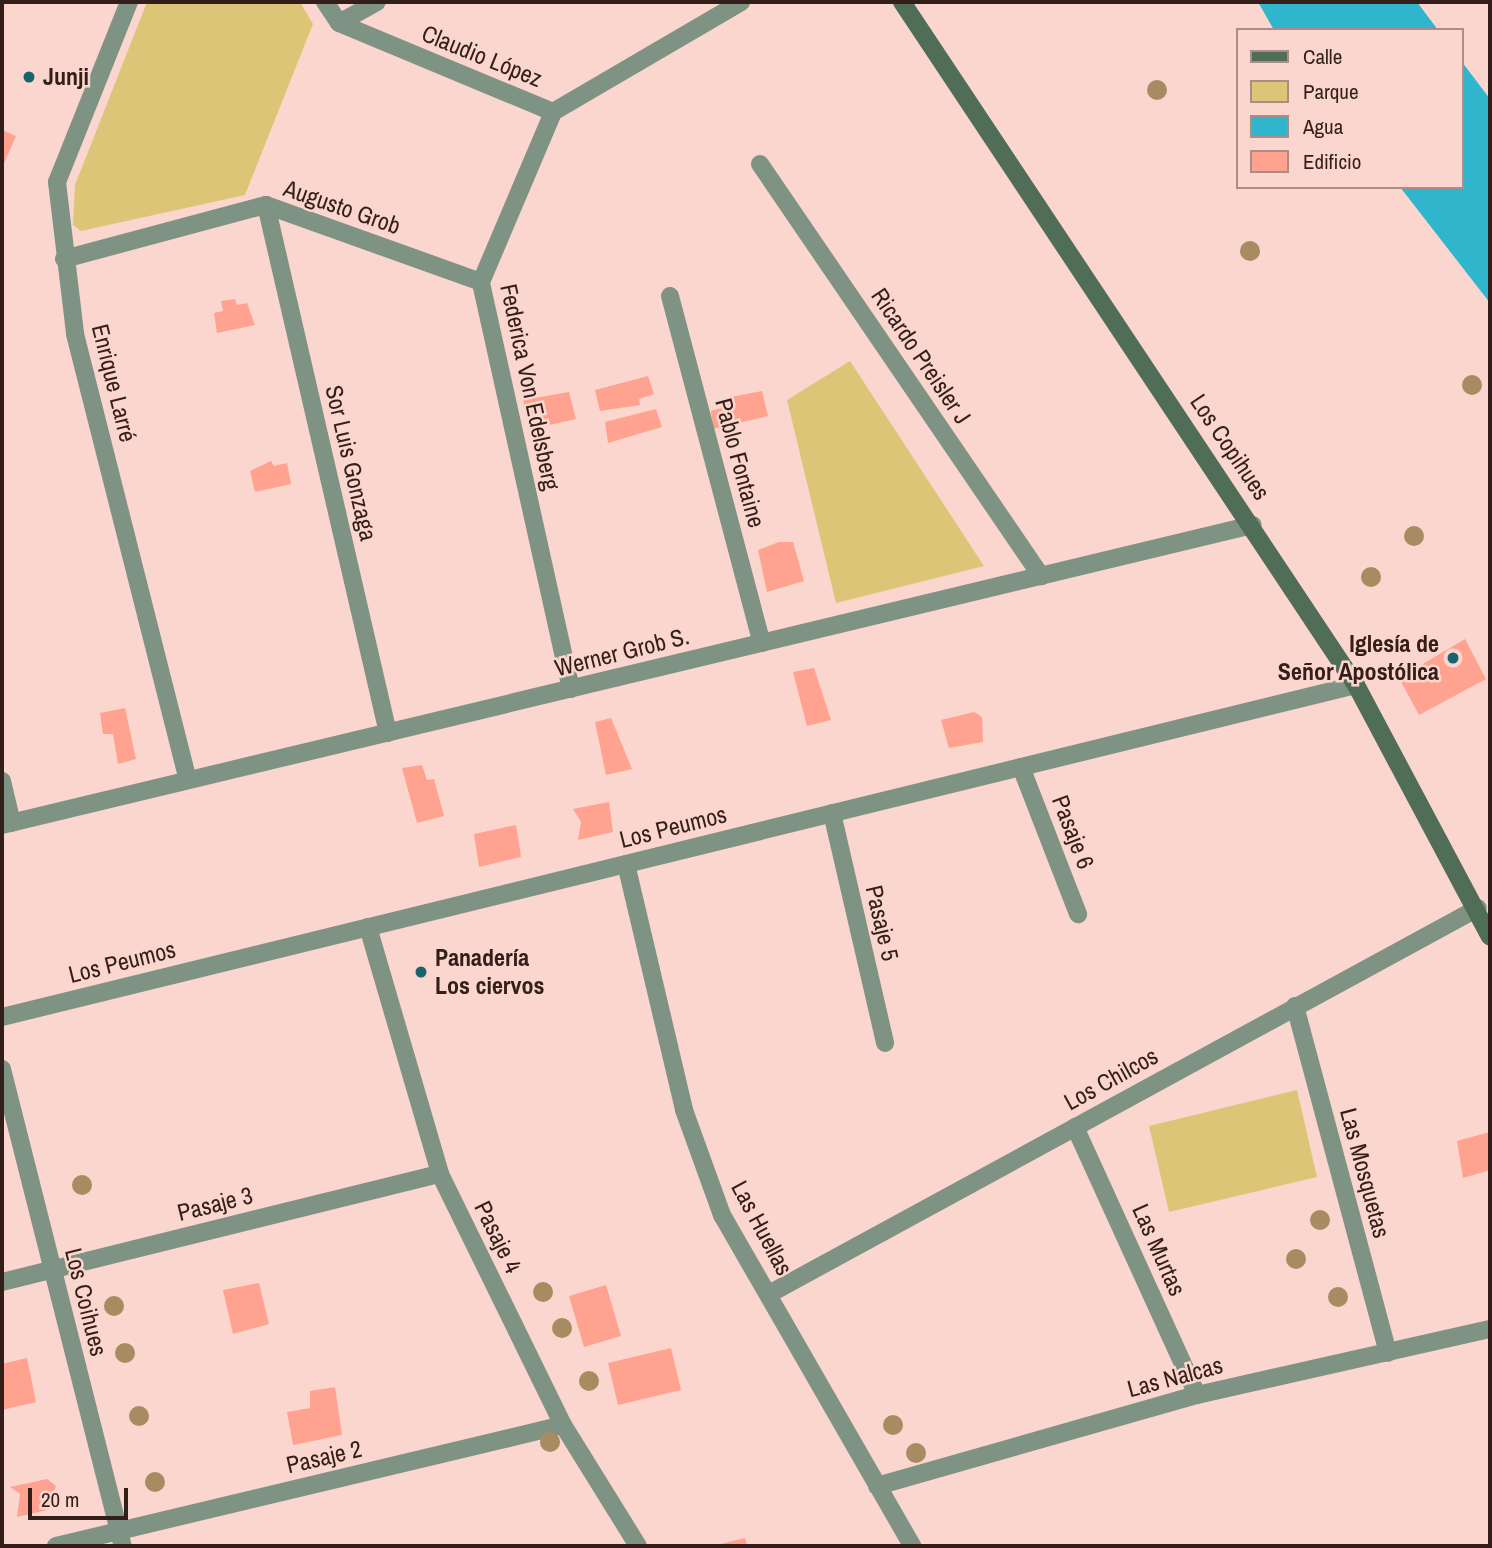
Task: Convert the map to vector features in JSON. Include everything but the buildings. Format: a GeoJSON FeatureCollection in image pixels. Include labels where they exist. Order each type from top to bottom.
{"type":"FeatureCollection","features":[{"type":"Feature","properties":{"kind":"main road","name":"Los Copihues"},"geometry":{"type":"LineString","coordinates":[[902,2],[1253,525],[1356,685],[1478,908],[1490,937]]}},
{"type":"Feature","properties":{"kind":"street","name":"Enrique Larré"},"geometry":{"type":"LineString","coordinates":[[129,2],[57,182],[64,259],[75,334],[188,780]]}},
{"type":"Feature","properties":{"kind":"street"},"geometry":{"type":"LineString","coordinates":[[325,2],[339,23],[377,2]]}},
{"type":"Feature","properties":{"kind":"street"},"geometry":{"type":"LineString","coordinates":[[553,112],[741,2]]}},
{"type":"Feature","properties":{"kind":"street","name":"Claudio López"},"geometry":{"type":"LineString","coordinates":[[339,23],[553,112]]}},
{"type":"Feature","properties":{"kind":"street","name":"Federica Von Edelsberg"},"geometry":{"type":"LineString","coordinates":[[553,112],[481,282],[571,689]]}},
{"type":"Feature","properties":{"kind":"street","name":"Ricardo Preisler J"},"geometry":{"type":"LineString","coordinates":[[760,164],[1041,576]]}},
{"type":"Feature","properties":{"kind":"street","name":"Augusto Grob"},"geometry":{"type":"LineString","coordinates":[[64,259],[266,205],[481,282]]}},
{"type":"Feature","properties":{"kind":"street","name":"Sor Luis Gonzaga"},"geometry":{"type":"LineString","coordinates":[[266,205],[388,733]]}},
{"type":"Feature","properties":{"kind":"street","name":"Pablo Fontaine"},"geometry":{"type":"LineString","coordinates":[[670,296],[762,643]]}},
{"type":"Feature","properties":{"kind":"street","name":"Werner Grob S."},"geometry":{"type":"LineString","coordinates":[[7,824],[1253,525]]}},
{"type":"Feature","properties":{"kind":"street","name":"Los Peumos"},"geometry":{"type":"LineString","coordinates":[[2,1017],[1356,685]]}},
{"type":"Feature","properties":{"kind":"street","name":"Pasaje 6"},"geometry":{"type":"LineString","coordinates":[[1021,767],[1078,914]]}},
{"type":"Feature","properties":{"kind":"street"},"geometry":{"type":"LineString","coordinates":[[2,781],[7,824]]}},
{"type":"Feature","properties":{"kind":"street","name":"Pasaje 5"},"geometry":{"type":"LineString","coordinates":[[832,813],[885,1043]]}},
{"type":"Feature","properties":{"kind":"street","name":"Las Huellas"},"geometry":{"type":"LineString","coordinates":[[626,864],[684,1110],[722,1215],[912,1546]]}},
{"type":"Feature","properties":{"kind":"street","name":"Los Chilcos"},"geometry":{"type":"LineString","coordinates":[[769,1294],[1478,908]]}},
{"type":"Feature","properties":{"kind":"street","name":"Pasaje 4"},"geometry":{"type":"LineString","coordinates":[[368,927],[440,1174],[563,1424],[638,1546]]}},
{"type":"Feature","properties":{"kind":"street","name":"Las Mosquetas"},"geometry":{"type":"LineString","coordinates":[[1295,1006],[1388,1353]]}},
{"type":"Feature","properties":{"kind":"street","name":"Los Coihues"},"geometry":{"type":"LineString","coordinates":[[2,1069],[121,1539]]}},
{"type":"Feature","properties":{"kind":"street","name":"Las Murtas"},"geometry":{"type":"LineString","coordinates":[[1075,1127],[1197,1395]]}},
{"type":"Feature","properties":{"kind":"street","name":"Pasaje 3"},"geometry":{"type":"LineString","coordinates":[[2,1282],[440,1174]]}},
{"type":"Feature","properties":{"kind":"street","name":"Las Nalcas"},"geometry":{"type":"LineString","coordinates":[[877,1486],[1197,1395],[1490,1329]]}},
{"type":"Feature","properties":{"kind":"street","name":"Pasaje 2"},"geometry":{"type":"LineString","coordinates":[[56,1546],[121,1539],[563,1424]]}},
{"type":"Feature","properties":{"kind":"green space"},"geometry":{"type":"Polygon","coordinates":[[[147,2],[300,2],[313,24],[245,195],[81,231],[73,225],[75,185],[147,2]]]}},
{"type":"Feature","properties":{"kind":"green space"},"geometry":{"type":"Polygon","coordinates":[[[850,361],[984,566],[836,603],[787,400],[850,361]]]}},
{"type":"Feature","properties":{"kind":"green space"},"geometry":{"type":"Polygon","coordinates":[[[1297,1090],[1317,1177],[1169,1212],[1149,1126],[1297,1090]]]}},
{"type":"Feature","properties":{"kind":"water"},"geometry":{"type":"Polygon","coordinates":[[[1258,2],[1417,2],[1436,28],[1273,28],[1258,2]]]}},
{"type":"Feature","properties":{"kind":"water"},"geometry":{"type":"Polygon","coordinates":[[[1464,65],[1490,99],[1490,303],[1402,189],[1464,189],[1464,65]]]}},
{"type":"Feature","properties":{"kind":"place","name":"Junji"},"geometry":{"type":"Point","coordinates":[29,77]}},
{"type":"Feature","properties":{"kind":"place","name":"Iglesía de Señor Apostólica"},"geometry":{"type":"Point","coordinates":[1453,658]}},
{"type":"Feature","properties":{"kind":"place","name":"Panadería Los ciervos"},"geometry":{"type":"Point","coordinates":[421,972]}}]}
